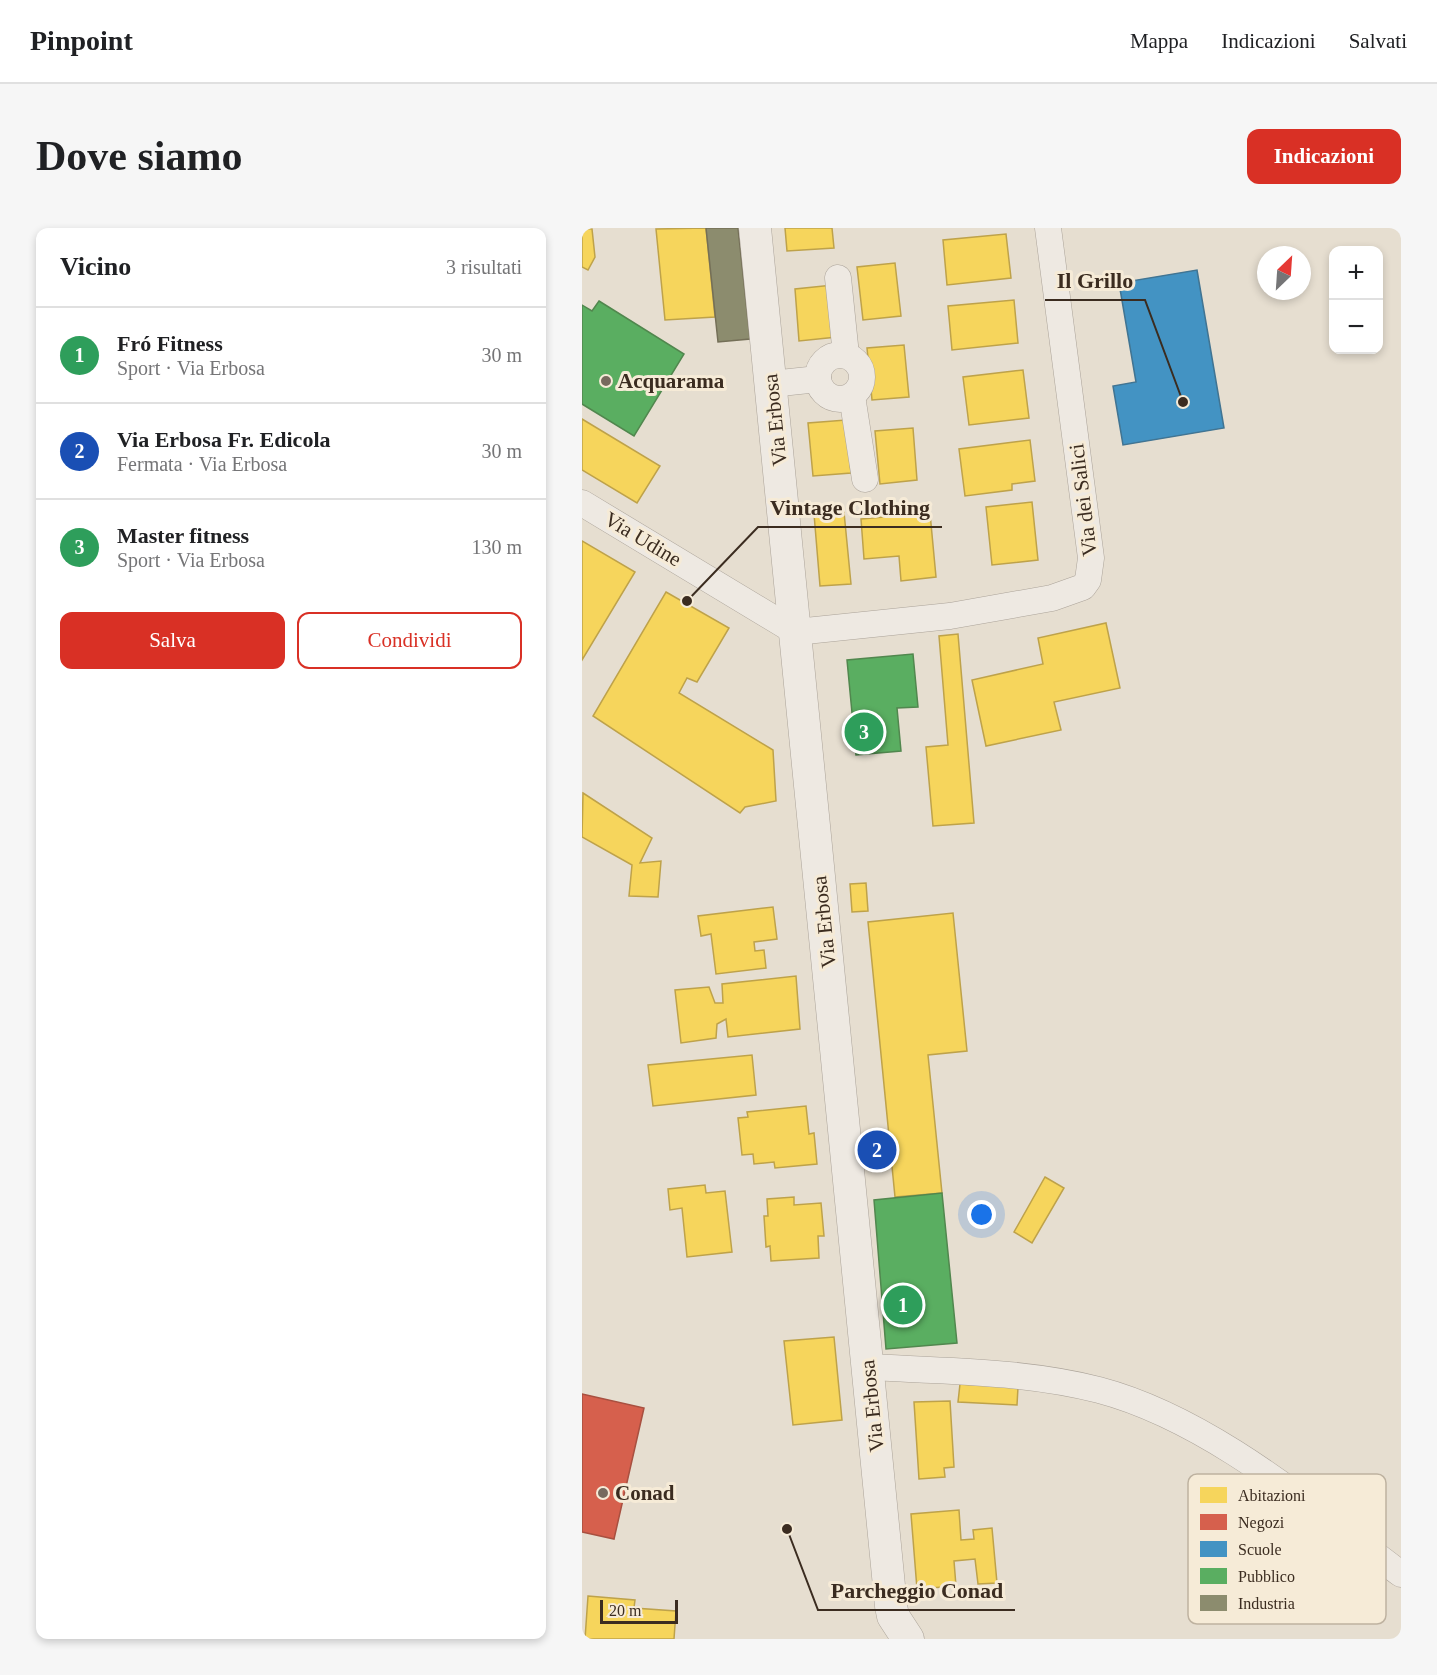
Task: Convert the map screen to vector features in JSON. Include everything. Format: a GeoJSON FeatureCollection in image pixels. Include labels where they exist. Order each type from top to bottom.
{"type":"FeatureCollection","features":[{"type":"Feature","properties":{"kind":"street","name":"Via Erbosa"},"geometry":{"type":"LineString","coordinates":[[756,228],[894,1631]]}},
{"type":"Feature","properties":{"kind":"street","name":"Via dei Salici"},"geometry":{"type":"LineString","coordinates":[[796,632],[950,616],[1014,606],[1077,591],[1088,580],[1091,570],[1090,546],[1048,228]]}},
{"type":"Feature","properties":{"kind":"street"},"geometry":{"type":"LineString","coordinates":[[838,278],[846,355]]}},
{"type":"Feature","properties":{"kind":"street"},"geometry":{"type":"LineString","coordinates":[[839,354],[846,355],[858,363],[863,377],[858,391],[845,399],[830,397],[819,386],[818,379],[818,372],[826,359],[839,354]]}},
{"type":"Feature","properties":{"kind":"street"},"geometry":{"type":"LineString","coordinates":[[771,384],[818,379]]}},
{"type":"Feature","properties":{"kind":"street"},"geometry":{"type":"LineString","coordinates":[[852,396],[865,479]]}},
{"type":"Feature","properties":{"kind":"street","name":"Via Udine"},"geometry":{"type":"LineString","coordinates":[[582,503],[796,632]]}},
{"type":"Feature","properties":{"kind":"street"},"geometry":{"type":"LineString","coordinates":[[868,1367],[1027,1378],[1099,1390],[1135,1402],[1202,1433],[1263,1474]]}},
{"type":"Feature","properties":{"kind":"street"},"geometry":{"type":"LineString","coordinates":[[1386,1563],[1401,1574]]}},
{"type":"Feature","properties":{"kind":"building: Abitazioni"},"geometry":{"type":"Polygon","coordinates":[[[582,228],[592,229],[595,257],[588,270],[582,267],[582,228]]]}},
{"type":"Feature","properties":{"kind":"building: Abitazioni"},"geometry":{"type":"Polygon","coordinates":[[[706,228],[715,317],[665,320],[656,229],[706,228]]]}},
{"type":"Feature","properties":{"kind":"building: Abitazioni"},"geometry":{"type":"Polygon","coordinates":[[[785,228],[832,228],[834,248],[787,251],[785,228]]]}},
{"type":"Feature","properties":{"kind":"building: Abitazioni"},"geometry":{"type":"Polygon","coordinates":[[[1006,234],[1011,278],[947,285],[943,240],[1006,234]]]}},
{"type":"Feature","properties":{"kind":"building: Abitazioni"},"geometry":{"type":"Polygon","coordinates":[[[895,263],[901,316],[863,320],[857,267],[895,263]]]}},
{"type":"Feature","properties":{"kind":"building: Abitazioni"},"geometry":{"type":"Polygon","coordinates":[[[833,285],[837,337],[799,341],[795,289],[833,285]]]}},
{"type":"Feature","properties":{"kind":"building: Abitazioni"},"geometry":{"type":"Polygon","coordinates":[[[1014,300],[1018,343],[952,350],[948,306],[1014,300]]]}},
{"type":"Feature","properties":{"kind":"building: Abitazioni"},"geometry":{"type":"Polygon","coordinates":[[[904,345],[909,397],[872,400],[867,348],[904,345]]]}},
{"type":"Feature","properties":{"kind":"building: Abitazioni"},"geometry":{"type":"Polygon","coordinates":[[[1023,370],[1029,418],[969,425],[963,377],[1023,370]]]}},
{"type":"Feature","properties":{"kind":"building: Abitazioni"},"geometry":{"type":"Polygon","coordinates":[[[582,419],[660,466],[637,503],[582,470],[582,419]]]}},
{"type":"Feature","properties":{"kind":"building: Abitazioni"},"geometry":{"type":"Polygon","coordinates":[[[846,420],[851,473],[813,476],[808,423],[846,420]]]}},
{"type":"Feature","properties":{"kind":"building: Abitazioni"},"geometry":{"type":"Polygon","coordinates":[[[913,428],[917,480],[880,484],[875,431],[913,428]]]}},
{"type":"Feature","properties":{"kind":"building: Abitazioni"},"geometry":{"type":"Polygon","coordinates":[[[1030,440],[1035,481],[1012,484],[1012,490],[965,496],[959,449],[1030,440]]]}},
{"type":"Feature","properties":{"kind":"building: Abitazioni"},"geometry":{"type":"Polygon","coordinates":[[[1032,502],[1038,560],[992,565],[986,507],[1032,502]]]}},
{"type":"Feature","properties":{"kind":"building: Abitazioni"},"geometry":{"type":"Polygon","coordinates":[[[844,512],[851,584],[820,586],[814,514],[844,512]]]}},
{"type":"Feature","properties":{"kind":"building: Abitazioni"},"geometry":{"type":"Polygon","coordinates":[[[930,513],[936,577],[901,581],[899,556],[864,559],[861,519],[930,513]]]}},
{"type":"Feature","properties":{"kind":"building: Abitazioni"},"geometry":{"type":"Polygon","coordinates":[[[582,541],[635,572],[582,660],[582,541]]]}},
{"type":"Feature","properties":{"kind":"building: Abitazioni"},"geometry":{"type":"Polygon","coordinates":[[[666,592],[729,628],[697,682],[687,678],[679,693],[773,750],[776,801],[745,807],[740,813],[593,716],[666,592]]]}},
{"type":"Feature","properties":{"kind":"building: Abitazioni"},"geometry":{"type":"Polygon","coordinates":[[[1106,623],[1120,688],[1054,702],[1061,730],[986,746],[972,680],[1043,664],[1038,638],[1106,623]]]}},
{"type":"Feature","properties":{"kind":"building: Abitazioni"},"geometry":{"type":"Polygon","coordinates":[[[958,634],[974,823],[933,826],[926,747],[948,745],[939,636],[958,634]]]}},
{"type":"Feature","properties":{"kind":"building: Abitazioni"},"geometry":{"type":"Polygon","coordinates":[[[583,793],[652,838],[640,863],[661,861],[658,897],[629,896],[632,865],[582,837],[583,793]]]}},
{"type":"Feature","properties":{"kind":"building: Abitazioni"},"geometry":{"type":"Polygon","coordinates":[[[866,883],[868,911],[852,912],[850,884],[866,883]]]}},
{"type":"Feature","properties":{"kind":"building: Abitazioni"},"geometry":{"type":"Polygon","coordinates":[[[773,907],[777,939],[754,942],[755,951],[764,950],[766,968],[716,974],[711,934],[701,936],[698,916],[773,907]]]}},
{"type":"Feature","properties":{"kind":"building: Abitazioni"},"geometry":{"type":"Polygon","coordinates":[[[953,913],[967,1051],[928,1055],[942,1193],[895,1197],[868,922],[953,913]]]}},
{"type":"Feature","properties":{"kind":"building: Abitazioni"},"geometry":{"type":"Polygon","coordinates":[[[796,976],[800,1029],[728,1037],[726,1019],[717,1024],[716,1038],[681,1043],[675,990],[709,987],[715,1003],[723,1003],[722,984],[796,976]]]}},
{"type":"Feature","properties":{"kind":"building: Abitazioni"},"geometry":{"type":"Polygon","coordinates":[[[752,1055],[756,1095],[653,1106],[648,1065],[752,1055]]]}},
{"type":"Feature","properties":{"kind":"building: Abitazioni"},"geometry":{"type":"Polygon","coordinates":[[[806,1106],[809,1134],[814,1133],[817,1164],[775,1168],[774,1162],[754,1164],[753,1154],[742,1155],[738,1118],[748,1117],[747,1112],[806,1106]]]}},
{"type":"Feature","properties":{"kind":"building: Abitazioni"},"geometry":{"type":"Polygon","coordinates":[[[1045,1177],[1064,1188],[1032,1243],[1014,1232],[1045,1177]]]}},
{"type":"Feature","properties":{"kind":"building: Abitazioni"},"geometry":{"type":"Polygon","coordinates":[[[705,1185],[706,1193],[725,1191],[732,1252],[687,1257],[682,1208],[670,1210],[668,1189],[705,1185]]]}},
{"type":"Feature","properties":{"kind":"building: Abitazioni"},"geometry":{"type":"Polygon","coordinates":[[[794,1197],[794,1205],[821,1203],[824,1236],[818,1236],[819,1258],[771,1261],[770,1246],[766,1247],[764,1216],[768,1216],[767,1199],[794,1197]]]}},
{"type":"Feature","properties":{"kind":"building: Abitazioni"},"geometry":{"type":"Polygon","coordinates":[[[834,1337],[842,1420],[793,1425],[784,1341],[834,1337]]]}},
{"type":"Feature","properties":{"kind":"building: Abitazioni"},"geometry":{"type":"Polygon","coordinates":[[[960,1384],[1018,1387],[1017,1405],[958,1402],[960,1384]]]}},
{"type":"Feature","properties":{"kind":"building: Abitazioni"},"geometry":{"type":"Polygon","coordinates":[[[950,1401],[954,1467],[944,1468],[945,1477],[919,1479],[914,1402],[950,1401]]]}},
{"type":"Feature","properties":{"kind":"building: Abitazioni"},"geometry":{"type":"Polygon","coordinates":[[[959,1510],[961,1540],[974,1539],[973,1530],[992,1528],[997,1583],[978,1584],[975,1559],[954,1561],[956,1586],[917,1589],[911,1514],[959,1510]]]}},
{"type":"Feature","properties":{"kind":"building: Abitazioni"},"geometry":{"type":"Polygon","coordinates":[[[588,1596],[635,1600],[634,1608],[676,1611],[674,1639],[585,1639],[588,1596]]]}},
{"type":"Feature","properties":{"kind":"building: Negozi","name":"Conad"},"geometry":{"type":"Polygon","coordinates":[[[582,1394],[644,1408],[614,1539],[582,1532],[582,1394]]]}},
{"type":"Feature","properties":{"kind":"building: Scuole"},"geometry":{"type":"Polygon","coordinates":[[[1197,270],[1224,428],[1123,445],[1113,386],[1136,382],[1119,283],[1197,270]]]}},
{"type":"Feature","properties":{"kind":"building: Pubblico"},"geometry":{"type":"Polygon","coordinates":[[[599,301],[684,354],[634,436],[582,404],[582,305],[592,311],[599,301]]]}},
{"type":"Feature","properties":{"kind":"building: Pubblico"},"geometry":{"type":"Polygon","coordinates":[[[913,654],[918,707],[897,708],[901,751],[856,755],[847,660],[913,654]]]}},
{"type":"Feature","properties":{"kind":"building: Pubblico"},"geometry":{"type":"Polygon","coordinates":[[[942,1193],[957,1343],[886,1349],[874,1200],[942,1193]]]}},
{"type":"Feature","properties":{"kind":"building: Industria"},"geometry":{"type":"Polygon","coordinates":[[[706,228],[738,228],[750,339],[718,342],[706,228]]]}},
{"type":"Feature","properties":{"kind":"place","name":"Acquarama"},"geometry":{"type":"Point","coordinates":[606,381]}},
{"type":"Feature","properties":{"kind":"place","name":"Il Grillo"},"geometry":{"type":"Point","coordinates":[1183,402]}},
{"type":"Feature","properties":{"kind":"place","name":"Vintage Clothing"},"geometry":{"type":"Point","coordinates":[687,601]}},
{"type":"Feature","properties":{"kind":"place","name":"Master fitness"},"geometry":{"type":"Point","coordinates":[864,732]}},
{"type":"Feature","properties":{"kind":"place","name":"Via Erbosa Fr. Edicola"},"geometry":{"type":"Point","coordinates":[877,1150]}},
{"type":"Feature","properties":{"kind":"place","name":"Fró Fitness"},"geometry":{"type":"Point","coordinates":[903,1305]}},
{"type":"Feature","properties":{"kind":"place","name":"Conad"},"geometry":{"type":"Point","coordinates":[603,1493]}},
{"type":"Feature","properties":{"kind":"place","name":"Parcheggio Conad"},"geometry":{"type":"Point","coordinates":[787,1529]}}]}
